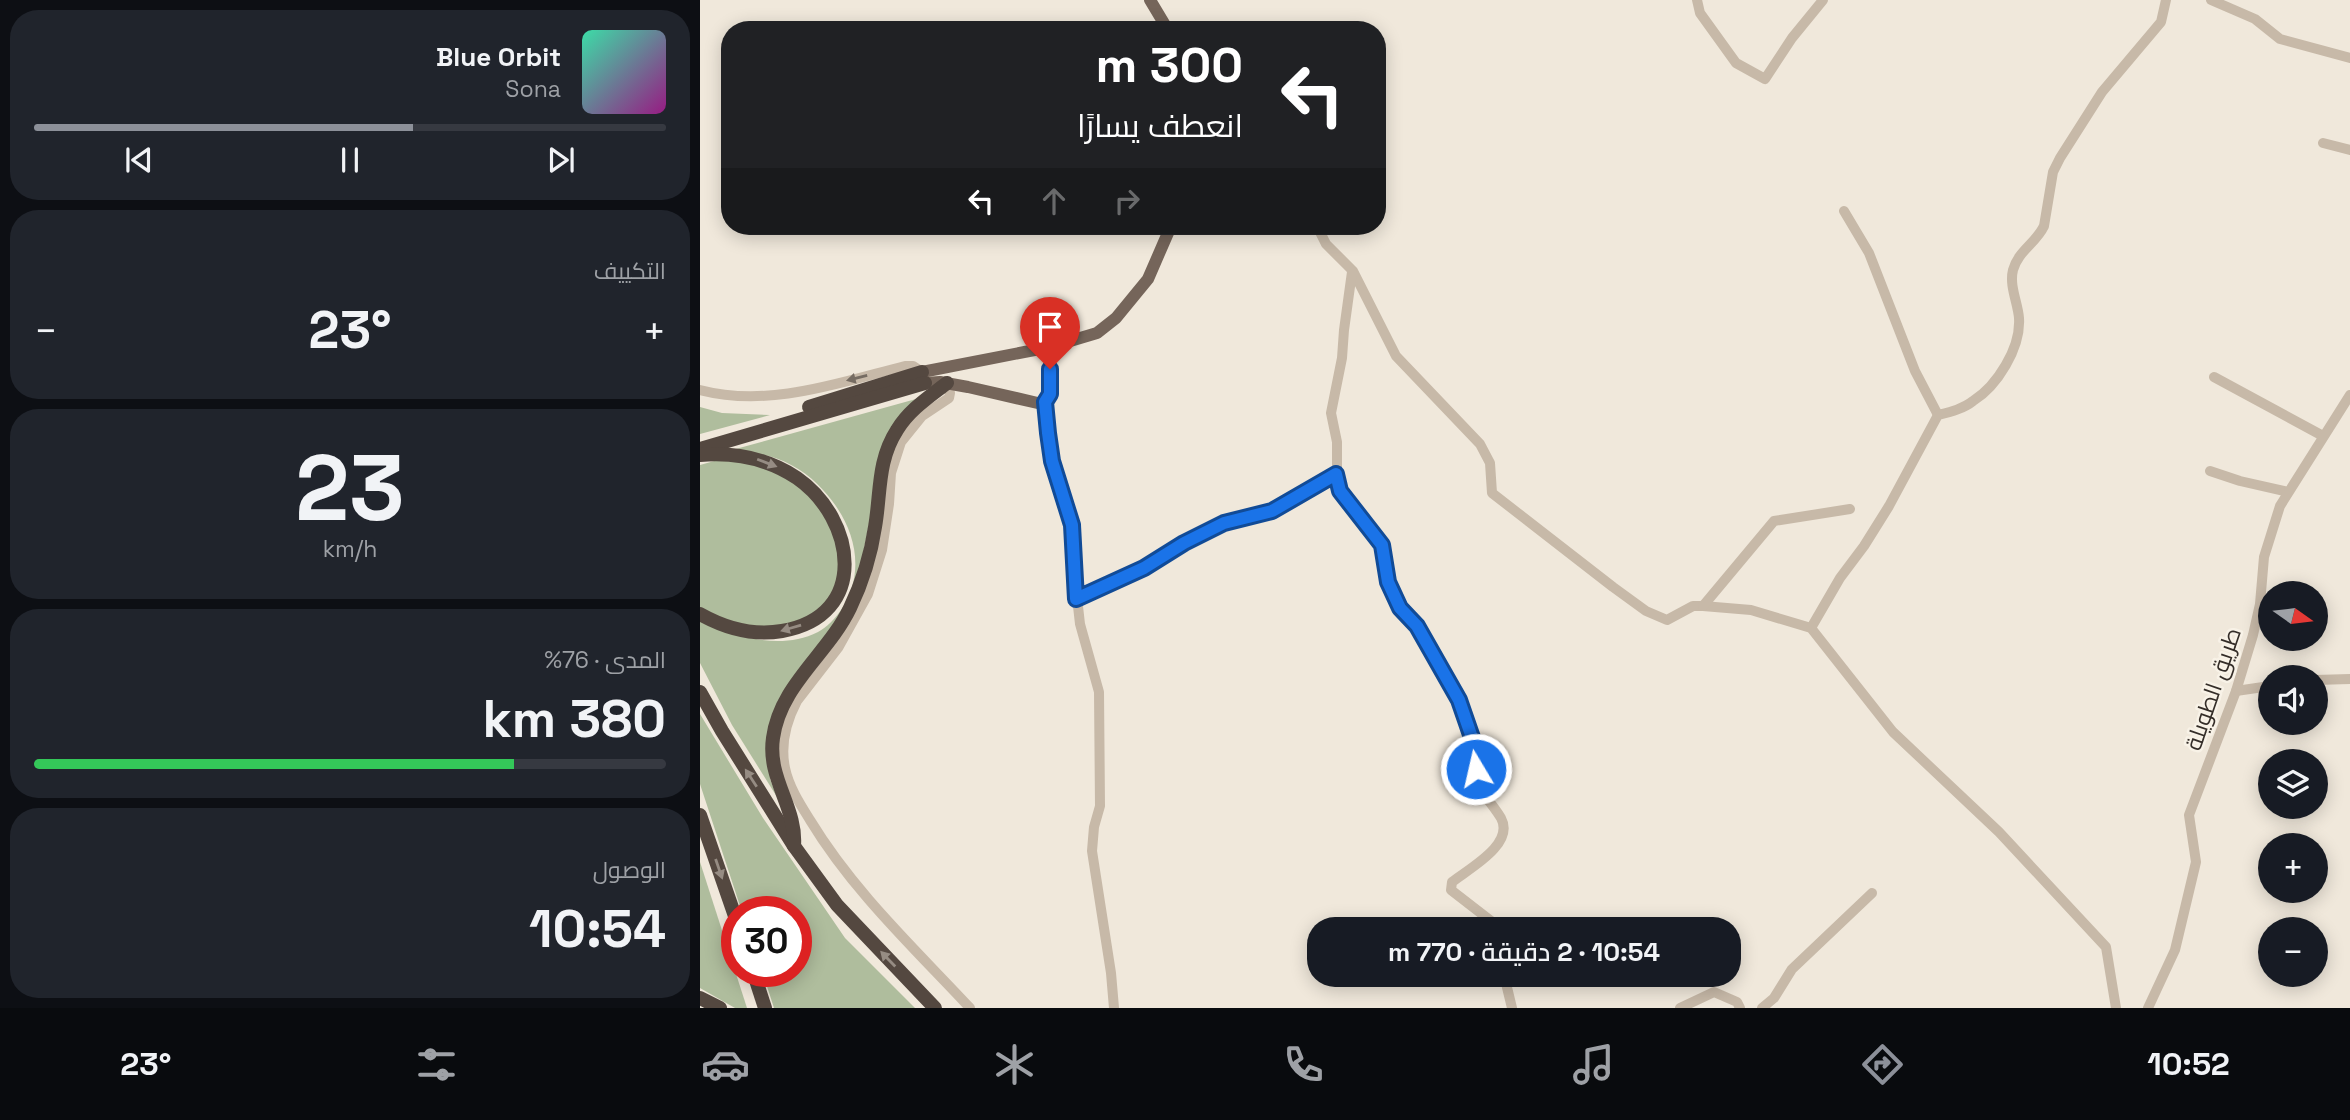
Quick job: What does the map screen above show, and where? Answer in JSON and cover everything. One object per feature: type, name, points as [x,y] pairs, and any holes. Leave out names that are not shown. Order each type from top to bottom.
[{"type":"highway","points":[[700,439],[923,378]]},
{"type":"highway","points":[[700,449],[923,378]]},
{"type":"highway","points":[[794,846],[793,823],[773,767],[773,738],[779,714],[789,691],[834,636],[857,593],[872,542],[880,470],[891,440],[912,411],[947,383]]},
{"type":"highway","points":[[700,455],[746,456],[797,478],[832,515],[846,556],[843,581],[832,603],[824,612],[800,626],[758,632],[732,628],[700,614]]},
{"type":"highway","points":[[700,692],[794,846],[837,905],[935,1008]]},
{"type":"highway","points":[[700,815],[728,896]]},
{"type":"highway","points":[[758,987],[765,1008]]},
{"type":"highway","points":[[700,998],[720,1008]]},
{"type":"main road","points":[[1150,0],[1163,21]]},
{"type":"main road","points":[[923,378],[959,365],[1050,347],[1097,333],[1116,318],[1148,279],[1167,235]]},
{"type":"main road","points":[[923,378],[1038,404],[1045,402],[1050,391],[1050,347]]},
{"type":"main road","points":[[959,365],[967,370],[970,377],[968,387]]},
{"type":"street","points":[[1698,0],[1700,13],[1736,62],[1765,79],[1792,38],[1824,0]]},
{"type":"street","points":[[1811,628],[1840,578],[1889,506],[1938,415],[1963,407],[1983,393],[1997,377],[2019,332],[2020,322],[2012,278],[2014,269],[2019,257],[2041,234],[2053,172],[2102,92],[2161,22],[2166,0]]},
{"type":"street","points":[[2211,0],[2255,19],[2280,39],[2350,58]]},
{"type":"street","points":[[2323,143],[2350,150]]},
{"type":"street","points":[[1844,211],[1869,253],[1915,371],[1938,415]]},
{"type":"street","points":[[1322,235],[1326,244],[1353,271],[1396,356],[1480,444],[1490,463],[1492,493],[1656,617],[1667,620],[1693,607],[1703,606],[1751,610],[1811,628],[1893,733],[1998,832],[2106,947],[2116,1008]]},
{"type":"street","points":[[1353,271],[1342,358],[1331,413],[1337,442],[1336,474],[1340,491],[1382,545],[1388,582],[1400,608],[1417,626],[1459,700],[1478,755],[1475,783],[1502,820],[1504,835],[1500,845],[1452,882],[1451,890],[1486,917]]},
{"type":"street","points":[[700,390],[731,396],[774,396],[905,366],[916,367],[923,378]]},
{"type":"street","points":[[2214,377],[2323,436]]},
{"type":"street","points":[[947,383],[950,393],[948,398],[914,424],[897,452],[891,473],[885,534],[873,580],[847,635],[802,693],[790,713],[783,739],[783,752],[784,766],[793,791],[830,852],[878,910],[970,1008]]},
{"type":"street","name":"طريق الطويلة","points":[[2148,1008],[2175,950],[2196,862],[2189,815],[2236,691],[2258,614],[2264,557],[2280,506],[2350,395]]},
{"type":"street","points":[[1045,402],[1052,461],[1072,525],[1080,624],[1099,692],[1100,806],[1094,827],[1092,851],[1114,1008]]},
{"type":"street","points":[[2210,471],[2288,492]]},
{"type":"street","points":[[1076,599],[1144,568],[1184,543],[1224,523],[1272,511],[1336,474]]},
{"type":"street","points":[[1703,606],[1774,522],[1850,509]]},
{"type":"street","points":[[2328,678],[2350,679]]},
{"type":"street","points":[[2236,691],[2258,688]]},
{"type":"street","points":[[1762,1008],[1774,998],[1793,969],[1872,893]]},
{"type":"street","points":[[1507,987],[1512,1008]]},
{"type":"street","points":[[1680,1008],[1714,992],[1737,1002],[1740,1008]]},
{"type":"green space","points":[[934,394],[877,484],[853,603],[789,691],[770,779],[777,797],[732,725],[700,663],[700,620],[728,632],[758,640],[788,641],[818,632],[836,617],[849,595],[854,579],[854,547],[843,517],[812,479],[792,465],[777,459],[732,450]]},
{"type":"green space","points":[[700,407],[722,413],[770,415],[700,434]]},
{"type":"green space","points":[[732,459],[783,473],[824,507],[845,563],[825,612],[773,630],[729,621],[700,608],[700,465]]},
{"type":"green space","points":[[700,714],[763,818],[845,938],[915,1008],[774,1008],[767,987],[812,987],[812,896],[737,896],[700,784]]},
{"type":"green space","points":[[700,862],[721,927],[721,987],[740,987],[747,1008],[735,1008],[700,988]]},
{"type":"route","points":[[1050,369],[1050,394],[1045,402],[1048,433],[1052,461],[1072,525],[1076,599],[1144,568],[1184,543],[1224,523],[1272,511],[1336,474],[1340,491],[1382,545],[1388,582],[1400,608],[1417,626],[1459,700],[1478,755],[1476,769]]}]
